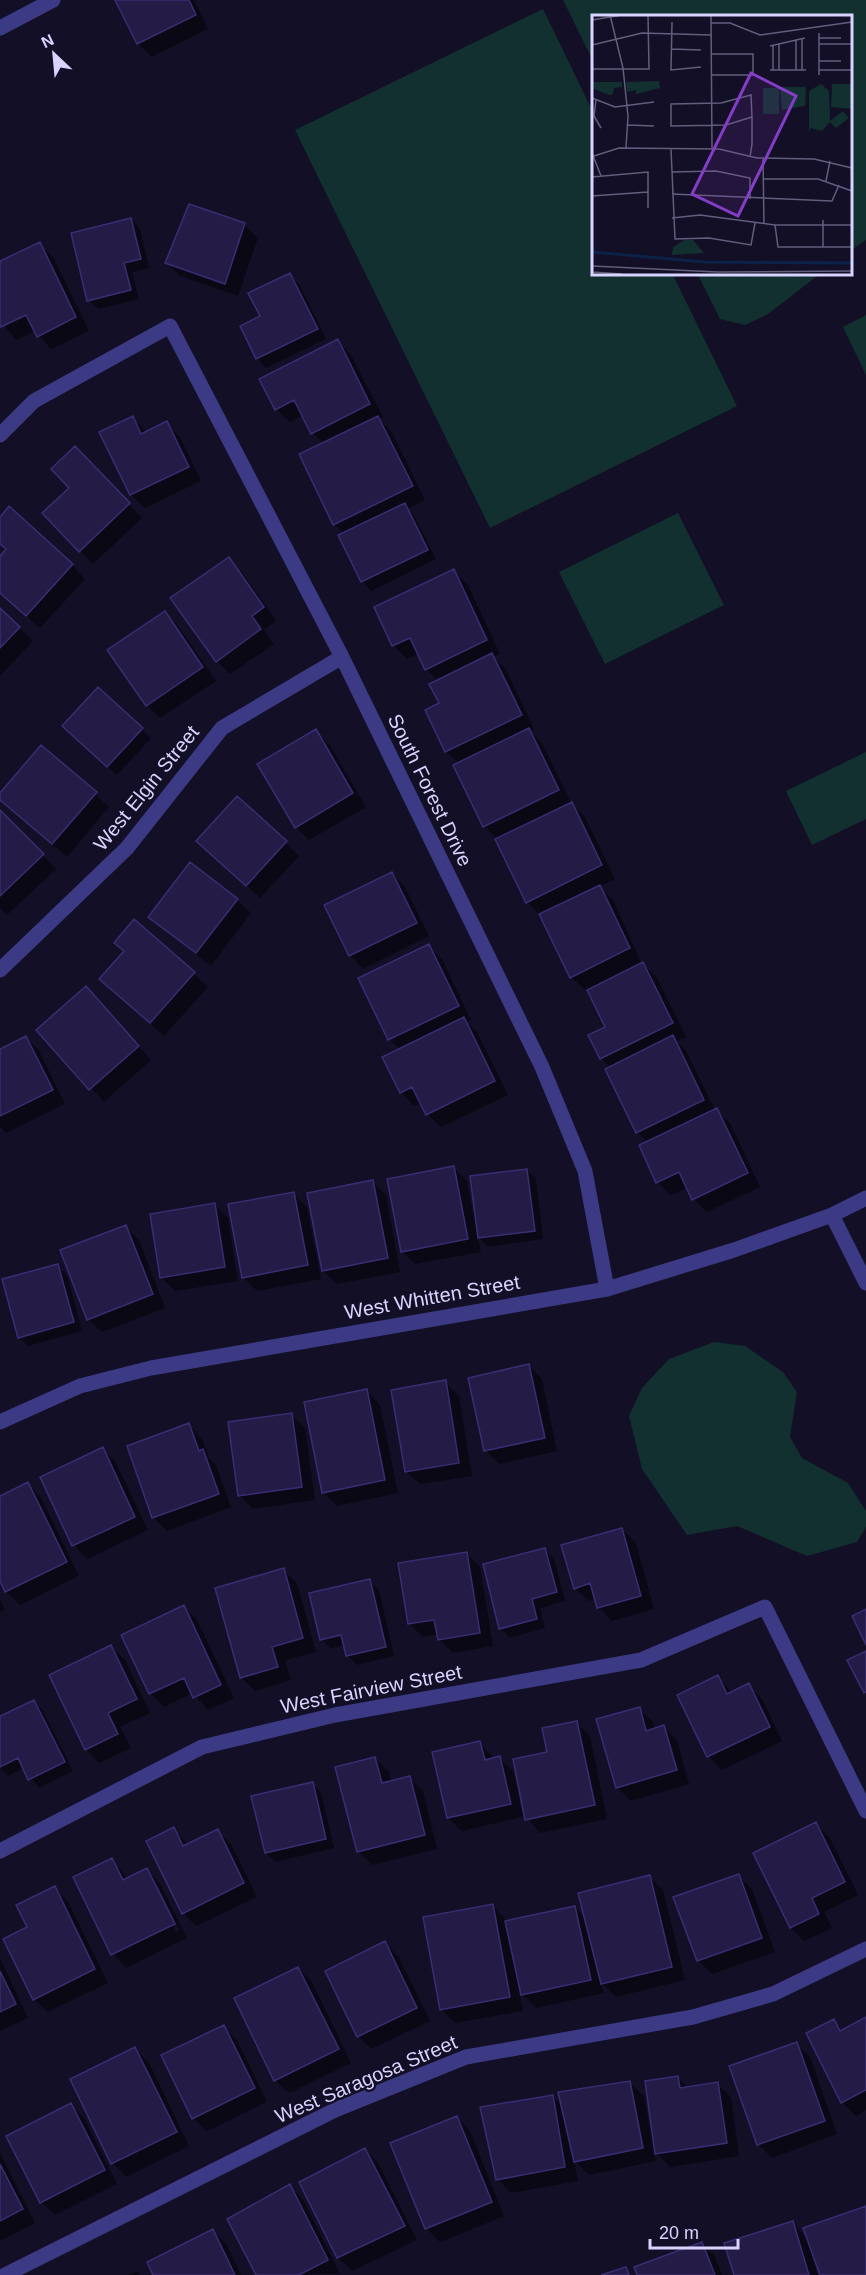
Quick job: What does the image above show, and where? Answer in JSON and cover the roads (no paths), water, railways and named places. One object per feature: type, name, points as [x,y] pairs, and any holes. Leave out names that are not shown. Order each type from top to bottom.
[{"type":"street","points":[[0,28],[53,1]]},
{"type":"street","name":"South Forest Drive","points":[[0,435],[34,401],[170,326],[342,657],[542,1067],[585,1171],[607,1289]]},
{"type":"street","name":"West Elgin Street","points":[[0,970],[127,848],[222,728],[342,657]]},
{"type":"street","name":"West Whitten Street","points":[[0,1422],[80,1386],[151,1368],[607,1289],[735,1250],[832,1215],[866,1198]]},
{"type":"street","points":[[832,1215],[866,1283]]},
{"type":"street","name":"West Fairview Street","points":[[0,1851],[202,1747],[335,1715],[641,1660],[765,1608],[866,1811]]},
{"type":"street","name":"West Saragosa Street","points":[[5,2275],[335,2110],[466,2058],[693,2017],[773,1994],[866,1949]]}]
